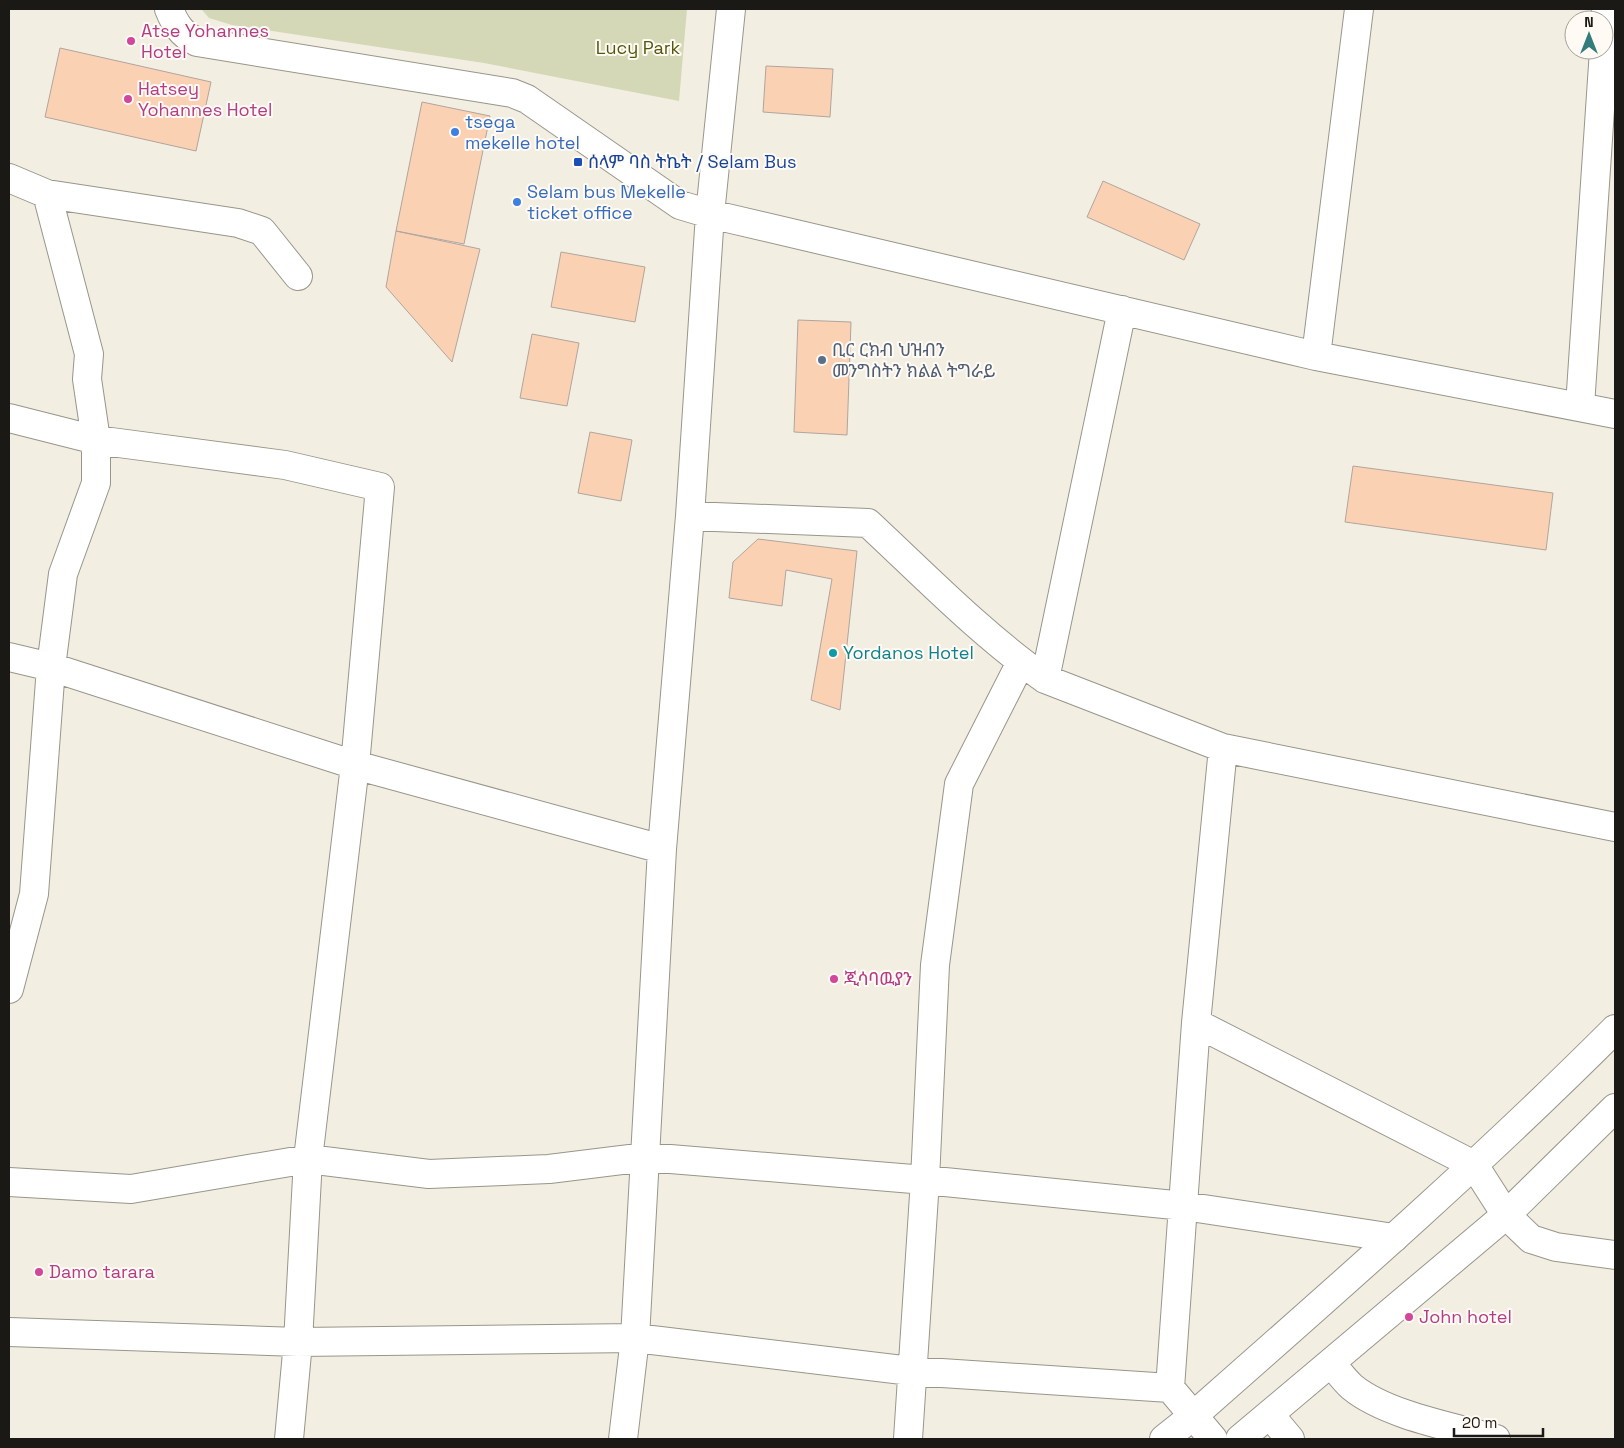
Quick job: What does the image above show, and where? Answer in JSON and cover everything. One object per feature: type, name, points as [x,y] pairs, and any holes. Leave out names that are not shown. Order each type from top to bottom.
[{"type":"street","points":[[168,9],[184,36],[196,42],[512,93],[527,99],[680,205],[710,214],[1316,356],[1615,414]]},
{"type":"street","points":[[623,1439],[634,1338],[646,1157],[662,849],[690,516],[710,214],[730,9]]},
{"type":"street","points":[[1316,356],[1359,9]]},
{"type":"street","points":[[1580,406],[1603,60]]},
{"type":"street","points":[[9,178],[47,194],[238,223],[262,231],[298,276]]},
{"type":"street","points":[[9,989],[34,894],[51,667],[63,574],[96,483],[96,440],[87,379],[89,354],[47,194]]},
{"type":"street","points":[[1045,679],[1122,310]]},
{"type":"street","points":[[9,418],[96,440],[285,465],[380,487],[355,765],[308,1159],[298,1342],[289,1439]]},
{"type":"street","points":[[690,516],[868,523],[970,618],[1021,662],[1045,679],[1223,748],[1615,827]]},
{"type":"street","points":[[9,657],[51,667],[355,765],[662,849]]},
{"type":"street","points":[[908,1439],[925,1180],[935,964],[958,784],[1021,662]]},
{"type":"street","points":[[1213,1439],[1170,1388],[1196,1024],[1223,748]]},
{"type":"street","points":[[1196,1024],[1474,1165],[1506,1215],[1531,1239],[1573,1250],[1615,1256]]},
{"type":"street","points":[[1164,1439],[1193,1416],[1394,1238],[1474,1165],[1615,1030]]},
{"type":"street","points":[[1240,1439],[1506,1215],[1615,1108]]},
{"type":"street","points":[[9,1182],[131,1188],[308,1159],[429,1174],[549,1169],[646,1157],[925,1180],[1184,1206],[1394,1238]]},
{"type":"street","points":[[9,1332],[298,1342],[634,1338],[911,1371],[1170,1388]]},
{"type":"street","points":[[1331,1364],[1351,1386],[1370,1399],[1394,1410],[1496,1439]]},
{"type":"street","points":[[1270,1415],[1290,1439]]},
{"type":"green space","name":"Lucy Park","points":[[687,9],[679,101],[484,63],[232,25],[209,18],[202,10]]},
{"type":"building","name":"Hatsey Yohannes Hotel","points":[[60,48],[211,82],[196,151],[45,117]]},
{"type":"building","points":[[766,66],[833,69],[830,117],[763,112]]},
{"type":"building","points":[[422,102],[490,116],[464,244],[396,231]]},
{"type":"building","points":[[1103,181],[1200,224],[1184,260],[1087,217]]},
{"type":"building","points":[[396,231],[480,249],[452,362],[386,287]]},
{"type":"building","points":[[561,252],[645,267],[635,322],[551,307]]},
{"type":"building","points":[[798,320],[851,322],[847,435],[794,432]]},
{"type":"building","points":[[532,334],[579,343],[567,406],[520,398]]},
{"type":"building","points":[[590,432],[632,440],[621,501],[578,493]]},
{"type":"building","points":[[1353,466],[1553,493],[1546,550],[1345,522]]},
{"type":"building","name":"Yordanos Hotel","points":[[758,539],[857,551],[840,710],[811,700],[832,579],[786,570],[782,606],[729,598],[733,562]]},
{"type":"place","name":"Atse Yohannes Hotel","points":[[131,41]]},
{"type":"place","name":"Hatsey Yohannes Hotel","points":[[128,99]]},
{"type":"place","name":"tsega mekelle hotel","points":[[455,132]]},
{"type":"place","name":"ሰላም ባስ ትኬት / Selam Bus","points":[[578,162]]},
{"type":"place","name":"Selam bus Mekelle ticket office","points":[[517,202]]},
{"type":"place","name":"ቢር ርክብ ህዝብን መንግስትን ክልል ትግራይ","points":[[822,360]]},
{"type":"place","name":"Yordanos Hotel","points":[[833,653]]},
{"type":"place","name":"ጂሳባዉያን","points":[[834,979]]},
{"type":"place","name":"Damo tarara","points":[[39,1272]]},
{"type":"place","name":"John hotel","points":[[1409,1317]]}]
